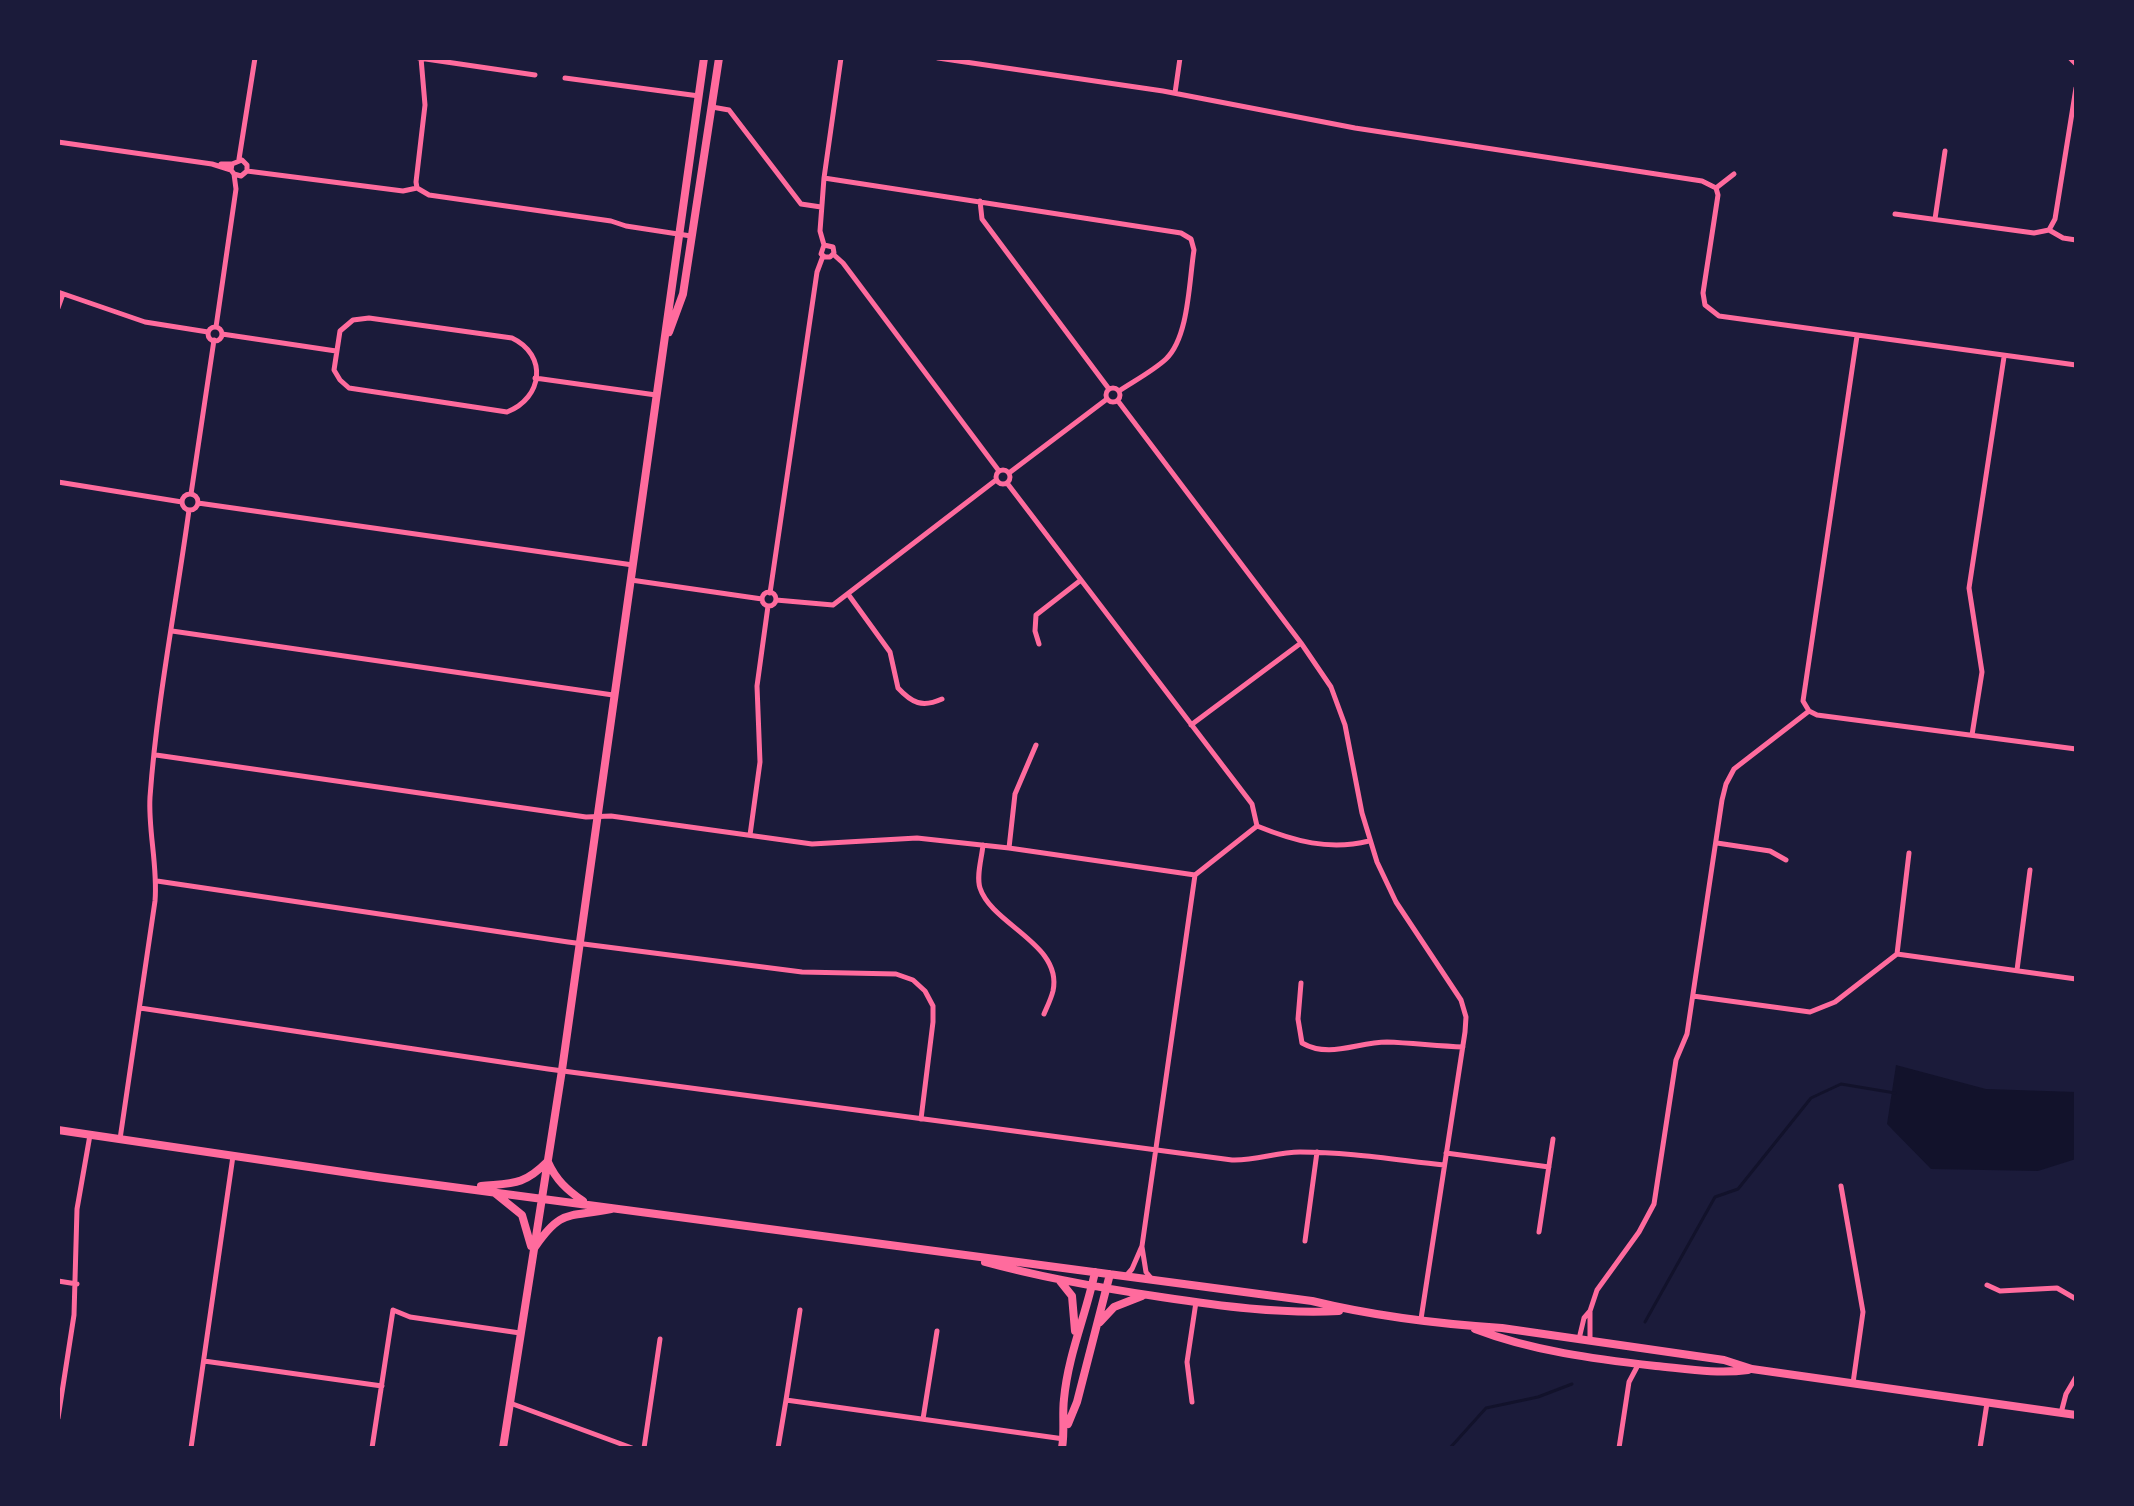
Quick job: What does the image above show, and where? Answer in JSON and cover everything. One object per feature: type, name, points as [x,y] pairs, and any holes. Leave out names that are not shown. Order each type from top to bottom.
[{"type":"main road","points":[[503,1448],[562,1070],[704,58]]},
{"type":"main road","points":[[664,347],[683,294],[719,58]]},
{"type":"main road","points":[[670,293],[683,294]]},
{"type":"main road","points":[[58,1130],[542,1199],[1312,1301],[1352,1311],[1579,1339],[1724,1360],[1752,1369],[2076,1415]]},
{"type":"main road","points":[[469,1188],[512,1186],[536,1173],[547,1161]]},
{"type":"main road","points":[[547,1161],[555,1177],[569,1192],[587,1204]]},
{"type":"main road","points":[[493,1192],[522,1215],[532,1251]]},
{"type":"main road","points":[[532,1251],[555,1221],[567,1216],[619,1208]]},
{"type":"main road","points":[[961,1256],[1092,1288],[1305,1313],[1352,1311]]},
{"type":"main road","points":[[1066,1429],[1064,1400],[1076,1340],[1095,1272]]},
{"type":"main road","points":[[1063,1443],[1077,1402],[1110,1274]]},
{"type":"main road","points":[[1059,1280],[1072,1296],[1076,1340]]},
{"type":"main road","points":[[1196,1302],[1198,1286]]},
{"type":"main road","points":[[1096,1329],[1114,1307],[1134,1297],[1149,1295]]},
{"type":"main road","points":[[1467,1326],[1503,1340],[1584,1356],[1728,1373],[1752,1369]]},
{"type":"main road","points":[[1579,1339],[1584,1356]]},
{"type":"main road","points":[[1584,1356],[1590,1341]]},
{"type":"street","points":[[58,308],[60,293],[145,322],[208,332],[216,327],[255,58]]},
{"type":"street","points":[[416,185],[425,105],[420,58],[535,75]]},
{"type":"street","points":[[833,254],[829,258],[820,251],[824,245],[820,231],[824,178],[841,58]]},
{"type":"street","points":[[938,58],[1175,93],[1355,128],[1702,181],[1716,188],[1718,195],[1703,293],[1705,305],[1719,316],[2076,365]]},
{"type":"street","points":[[1175,93],[1180,58]]},
{"type":"street","points":[[2070,58],[2076,64]]},
{"type":"street","points":[[565,78],[699,96]]},
{"type":"street","points":[[2049,230],[2055,219],[2076,88]]},
{"type":"street","points":[[711,106],[729,110],[801,204],[821,207]]},
{"type":"street","points":[[58,142],[403,191],[416,185]]},
{"type":"street","points":[[1935,219],[1945,151]]},
{"type":"street","points":[[1716,188],[1734,174]]},
{"type":"street","points":[[824,178],[1181,233],[1191,239],[1194,250],[1182,333],[1176,347],[1166,359],[1119,391]]},
{"type":"street","points":[[416,185],[429,195],[611,221],[691,236]]},
{"type":"street","points":[[980,201],[982,219],[1109,389]]},
{"type":"street","points":[[1895,214],[2034,233],[2049,230],[2063,238],[2076,240]]},
{"type":"street","points":[[824,245],[832,246],[833,254],[843,263],[999,471]]},
{"type":"street","points":[[762,599],[770,593],[815,287],[823,256]]},
{"type":"street","points":[[369,318],[512,338],[532,351],[536,361],[535,378],[533,392],[523,406],[507,412],[349,388],[334,370],[340,331],[353,320],[369,318]]},
{"type":"street","points":[[216,327],[221,329],[222,334]]},
{"type":"street","points":[[208,332],[209,338],[214,340],[222,334]]},
{"type":"street","points":[[222,334],[336,351]]},
{"type":"street","points":[[1857,336],[1803,701],[1809,711],[1817,715],[2076,749]]},
{"type":"street","points":[[191,494],[214,340]]},
{"type":"street","points":[[1972,735],[1982,672],[1969,588],[2004,357]]},
{"type":"street","points":[[535,378],[656,395]]},
{"type":"street","points":[[1109,389],[1119,391]]},
{"type":"street","points":[[1107,399],[1109,389]]},
{"type":"street","points":[[1119,391],[1118,401],[1301,643],[1337,700],[1369,841],[1396,902],[1461,1000],[1466,1017],[1463,1047],[1421,1319]]},
{"type":"street","points":[[1107,399],[1113,403],[1118,401]]},
{"type":"street","points":[[1009,473],[1107,399]]},
{"type":"street","points":[[999,471],[1009,473]]},
{"type":"street","points":[[770,593],[776,600],[833,605],[996,480],[999,471]]},
{"type":"street","points":[[1007,483],[1009,473]]},
{"type":"street","points":[[996,480],[1007,483]]},
{"type":"street","points":[[58,482],[182,502],[189,510],[150,801],[157,881],[120,1140]]},
{"type":"street","points":[[1007,483],[1252,804],[1257,826]]},
{"type":"street","points":[[182,502],[185,496],[196,496],[198,503],[189,510]]},
{"type":"street","points":[[198,503],[633,565]]},
{"type":"street","points":[[630,580],[762,599],[768,606],[757,686],[760,762],[750,835]]},
{"type":"street","points":[[1039,644],[1035,631],[1036,615],[1081,580]]},
{"type":"street","points":[[848,594],[890,652],[898,688],[920,705],[942,699]]},
{"type":"street","points":[[768,606],[776,600]]},
{"type":"street","points":[[172,631],[613,695]]},
{"type":"street","points":[[1191,725],[1301,643]]},
{"type":"street","points":[[1590,1341],[1590,1311],[1597,1290],[1639,1232],[1654,1204],[1676,1060],[1687,1034],[1726,784],[1734,769],[1809,711]]},
{"type":"street","points":[[1009,848],[1015,794],[1036,745]]},
{"type":"street","points":[[156,755],[598,818],[611,816],[812,844],[917,838],[1195,875]]},
{"type":"street","points":[[1257,826],[1309,844],[1354,845],[1369,841]]},
{"type":"street","points":[[1126,1276],[1142,1246],[1195,875],[1257,826]]},
{"type":"street","points":[[1717,843],[1770,851],[1786,860]]},
{"type":"street","points":[[983,845],[979,885],[986,900],[1031,940],[1048,964],[1054,989],[1044,1014]]},
{"type":"street","points":[[1897,954],[1909,853]]},
{"type":"street","points":[[2017,970],[2030,870]]},
{"type":"street","points":[[157,881],[578,943],[802,972],[896,974],[913,980],[925,991],[933,1006],[921,1119]]},
{"type":"street","points":[[1693,996],[1810,1012],[1835,1002],[1897,954],[2076,979]]},
{"type":"street","points":[[1301,983],[1298,1032],[1302,1043],[1315,1051],[1384,1042],[1463,1047]]},
{"type":"street","points":[[140,1008],[562,1070],[1247,1161],[1278,1152],[1317,1152],[1444,1165]]},
{"type":"street","points":[[58,1418],[77,1284],[77,1209],[90,1135]]},
{"type":"street","points":[[1539,1232],[1553,1139]]},
{"type":"street","points":[[1305,1241],[1317,1152]]},
{"type":"street","points":[[1446,1153],[1549,1167]]},
{"type":"street","points":[[191,1448],[233,1156]]},
{"type":"street","points":[[1841,1186],[1863,1312],[1853,1384]]},
{"type":"street","points":[[1142,1246],[1146,1272],[1152,1280]]},
{"type":"street","points":[[58,1281],[77,1284]]},
{"type":"street","points":[[1987,1285],[2000,1291],[2057,1288],[2076,1299]]},
{"type":"street","points":[[1192,1402],[1187,1362],[1196,1302]]},
{"type":"street","points":[[372,1448],[393,1310],[410,1317],[521,1333]]},
{"type":"street","points":[[778,1448],[800,1310]]},
{"type":"street","points":[[1579,1339],[1584,1318],[1590,1311]]},
{"type":"street","points":[[923,1419],[937,1331]]},
{"type":"street","points":[[644,1448],[660,1339]]},
{"type":"street","points":[[204,1361],[382,1386]]},
{"type":"street","points":[[1624,1362],[1629,1382]]},
{"type":"street","points":[[1619,1448],[1629,1382],[1638,1364]]},
{"type":"street","points":[[2061,1413],[2066,1394],[2076,1377]]},
{"type":"street","points":[[786,1400],[1063,1443]]},
{"type":"street","points":[[510,1403],[632,1448]]},
{"type":"street","points":[[1980,1448],[1987,1403]]},
{"type":"shaded area","points":[[1896,1065],[1986,1089],[2076,1092],[2076,1159],[2038,1171],[1931,1169],[1887,1124]]},
{"type":"waterway","points":[[1645,1322],[1715,1197],[1738,1189],[1811,1098],[1841,1084],[1895,1093]]},
{"type":"waterway","points":[[1450,1448],[1486,1408],[1538,1397],[1572,1384]]}]
